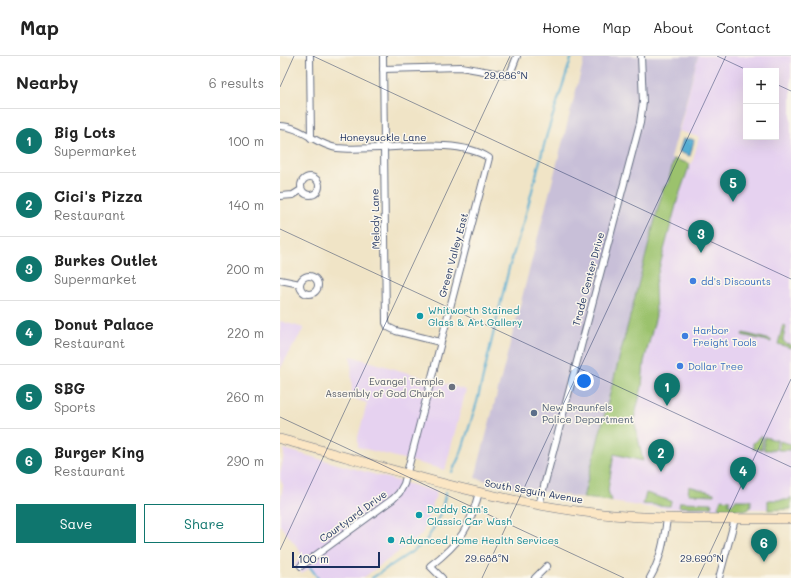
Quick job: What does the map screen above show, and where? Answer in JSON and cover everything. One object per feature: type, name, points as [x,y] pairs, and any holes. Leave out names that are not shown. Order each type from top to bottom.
[{"type":"main road","name":"South Seguin Avenue","points":[[280,439],[407,474],[539,505],[602,514],[667,518],[791,519]]},
{"type":"street","points":[[310,56],[311,138]]},
{"type":"street","name":"Melody Lane","points":[[383,56],[386,323],[388,327],[396,331],[440,342]]},
{"type":"street","points":[[383,69],[461,67],[473,68],[502,75],[510,74],[517,56]]},
{"type":"street","name":"Trade Center Drive","points":[[539,505],[640,123],[643,102],[641,56]]},
{"type":"street","name":"Honeysuckle Lane","points":[[280,126],[296,130],[326,145],[337,148],[459,147],[488,157]]},
{"type":"street","name":"Green Valley East","points":[[407,474],[440,342],[488,163],[488,157]]},
{"type":"street","points":[[280,196],[293,195],[301,190]]},
{"type":"street","points":[[280,280],[300,284]]},
{"type":"street","name":"Courtyard Drive","points":[[301,566],[393,499],[402,489],[407,474]]},
{"type":"street","points":[[442,578],[430,566],[452,548],[463,534],[472,517],[479,492]]},
{"type":"street","points":[[650,578],[662,553],[667,518]]},
{"type":"street","points":[[720,578],[735,519]]},
{"type":"street","points":[[534,578],[547,566]]},
{"type":"shaded area","points":[[585,56],[698,56],[671,158],[674,159],[668,183],[663,189],[583,498],[513,487],[475,478]]},
{"type":"shaded area","points":[[698,56],[791,56],[791,509],[681,509],[647,507],[583,498],[674,159],[692,164],[699,137],[679,131]]},
{"type":"shaded area","points":[[280,321],[304,328],[280,369]]},
{"type":"shaded area","points":[[351,356],[466,390],[445,470],[358,447],[358,437],[367,403],[352,398]]},
{"type":"shaded area","points":[[284,449],[437,492],[423,532],[419,537],[363,578],[317,578],[310,569],[302,574],[294,564],[303,557],[280,525],[280,503],[283,485],[280,479],[280,473]]},
{"type":"green space","points":[[674,159],[690,164],[678,198],[655,284],[656,316],[644,362],[642,387],[634,419],[643,461],[614,454],[608,490],[611,501],[583,498],[663,189],[668,183]]},
{"type":"green space","points":[[783,325],[786,326],[783,340],[786,344],[791,345],[791,348],[778,344]]},
{"type":"green space","points":[[743,333],[771,340],[771,342],[742,335]]},
{"type":"green space","points":[[761,436],[762,449],[753,449],[753,443]]},
{"type":"green space","points":[[764,437],[777,440],[776,450],[764,450]]},
{"type":"green space","points":[[779,441],[791,444],[791,450],[778,450]]},
{"type":"green space","points":[[689,486],[714,493],[714,495],[688,494]]},
{"type":"green space","points":[[646,493],[671,501],[670,506],[643,504]]},
{"type":"green space","points":[[791,497],[791,509],[768,510],[768,500],[788,500]]},
{"type":"green space","points":[[721,499],[730,500],[728,504],[732,504],[735,500],[751,500],[751,506],[748,510],[722,509],[718,507]]},
{"type":"green space","points":[[680,502],[712,503],[711,507],[679,507]]},
{"type":"water","points":[[683,139],[694,140],[690,156],[679,152]]},
{"type":"waterway","points":[[452,472],[461,453],[477,402],[509,268],[525,217],[547,134],[572,56]]},
{"type":"waterway","points":[[372,578],[425,542],[441,512],[446,492]]},
{"type":"waterway","points":[[310,567],[318,578]]},
{"type":"place","name":"SBG","points":[[733,202]]},
{"type":"place","name":"Burkes Outlet","points":[[701,253]]},
{"type":"place","name":"dd's Discounts","points":[[693,281]]},
{"type":"place","name":"Whitworth Stained Glass & Art Gallery","points":[[420,316]]},
{"type":"place","name":"Harbor Freight Tools","points":[[685,336]]},
{"type":"place","name":"Dollar Tree","points":[[680,366]]},
{"type":"place","name":"Evangel Temple Assembly of God Church","points":[[452,387]]},
{"type":"place","name":"Big Lots","points":[[667,406]]},
{"type":"place","name":"New Braunfels Police Department","points":[[534,413]]},
{"type":"place","name":"Cici's Pizza","points":[[661,472]]},
{"type":"place","name":"Donut Palace","points":[[743,490]]},
{"type":"place","name":"Daddy Sam's Classic Car Wash","points":[[419,515]]},
{"type":"place","name":"Advanced Home Health Services","points":[[391,540]]},
{"type":"place","name":"Burger King","points":[[764,562]]}]
